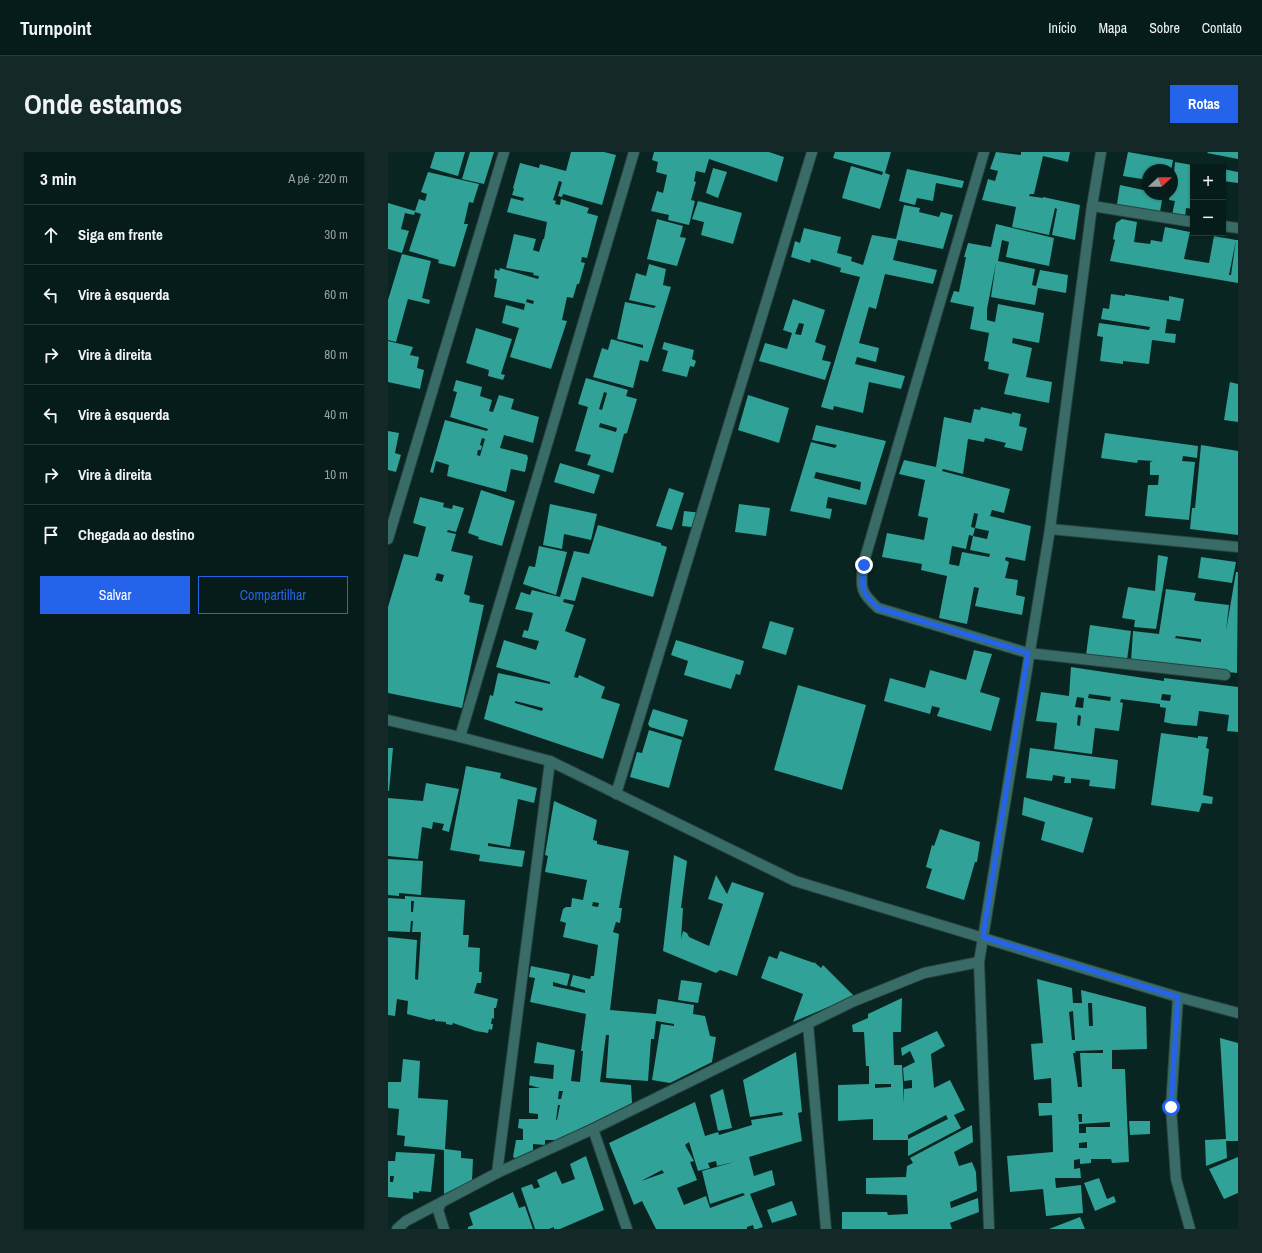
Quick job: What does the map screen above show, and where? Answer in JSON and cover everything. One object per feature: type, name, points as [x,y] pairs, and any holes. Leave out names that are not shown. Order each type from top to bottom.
[{"type":"street","points":[[388,539],[504,152]]},
{"type":"street","points":[[460,737],[634,152]]},
{"type":"street","points":[[616,794],[812,152]]},
{"type":"street","points":[[984,152],[864,565],[861,583],[866,597],[878,608],[1028,653],[1224,675]]},
{"type":"street","points":[[989,1229],[979,962],[1028,653],[1050,529],[1092,206],[1101,152]]},
{"type":"street","points":[[1092,206],[1190,222]]},
{"type":"street","points":[[1226,226],[1238,228]]},
{"type":"street","points":[[1050,529],[1238,547]]},
{"type":"street","points":[[388,720],[550,761],[795,881],[1178,997],[1238,1013]]},
{"type":"street","points":[[497,1173],[550,761]]},
{"type":"street","points":[[397,1229],[406,1221],[440,1205],[448,1198],[497,1173],[593,1129],[852,1002],[924,973],[979,962]]},
{"type":"street","points":[[1178,997],[1171,1107],[1176,1179],[1190,1229]]},
{"type":"street","points":[[808,1024],[826,1229]]},
{"type":"street","points":[[593,1129],[627,1229]]},
{"type":"street","points":[[440,1205],[438,1210],[444,1229]]},
{"type":"building","points":[[435,152],[465,152],[458,176],[430,168]]},
{"type":"building","points":[[470,152],[494,152],[484,184],[462,179]]},
{"type":"building","points":[[571,152],[604,152],[616,155],[602,205],[563,194],[562,197],[558,196],[562,182],[559,181],[553,200],[556,201],[555,204],[560,205],[561,199],[589,208],[587,213],[598,216],[587,258],[582,257],[581,262],[585,263],[579,284],[577,284],[573,298],[567,297],[562,320],[567,321],[551,369],[510,357],[519,328],[502,323],[506,305],[524,310],[525,304],[494,297],[497,279],[494,278],[495,269],[499,271],[500,268],[538,279],[539,276],[533,275],[534,273],[506,268],[514,234],[536,239],[533,250],[539,252],[544,239],[547,222],[507,212],[511,198],[523,201],[524,198],[512,195],[520,163],[539,168],[540,164],[566,171]],"holes":[[[527,299],[534,301],[533,304],[526,302]]]},
{"type":"building","points":[[654,152],[769,152],[784,157],[777,182],[709,159],[705,173],[696,171],[694,181],[696,182],[691,200],[695,201],[689,225],[668,220],[669,215],[651,211],[657,191],[663,193],[667,175],[656,172],[658,162],[652,160]]},
{"type":"building","points":[[835,152],[891,152],[885,173],[890,175],[880,209],[842,198],[851,166],[882,175],[883,172],[833,158]]},
{"type":"building","points":[[996,152],[1021,155],[1021,152],[1070,152],[1068,162],[1043,156],[1034,194],[1030,194],[1029,196],[1043,197],[1080,205],[1075,240],[1052,235],[1057,209],[1055,208],[1049,235],[1012,227],[1016,207],[982,200],[988,179],[995,181],[998,171],[990,169]]},
{"type":"building","points":[[1128,152],[1173,160],[1172,164],[1142,164],[1142,179],[1123,176]]},
{"type":"building","points":[[1238,152],[1238,159],[1207,153]]},
{"type":"building","points":[[1175,162],[1190,165],[1190,209],[1186,208],[1185,217],[1172,215],[1175,201],[1169,200],[1178,200],[1178,164],[1175,164]]},
{"type":"building","points":[[713,168],[727,172],[718,198],[706,193]]},
{"type":"building","points":[[907,169],[964,181],[962,188],[936,183],[933,201],[917,198],[915,205],[899,201]]},
{"type":"building","points":[[1226,170],[1238,172],[1238,183],[1226,181]]},
{"type":"building","points":[[428,172],[479,184],[473,203],[469,202],[464,224],[468,224],[455,267],[438,263],[439,260],[409,251],[421,214],[415,212],[414,215],[405,213],[401,229],[409,231],[402,253],[388,249],[388,203],[415,211],[419,199],[425,201],[427,194],[421,192]]},
{"type":"building","points":[[1120,185],[1142,190],[1142,200],[1162,200],[1160,212],[1117,204]]},
{"type":"building","points":[[698,201],[742,213],[733,244],[701,235],[704,222],[692,219]]},
{"type":"building","points":[[904,205],[920,208],[919,212],[939,217],[941,212],[953,215],[943,249],[898,240],[893,260],[937,270],[933,284],[885,274],[876,309],[869,307],[859,343],[879,348],[876,362],[857,357],[855,364],[905,376],[901,389],[869,382],[863,413],[834,406],[833,410],[821,407],[860,277],[840,272],[841,268],[811,259],[810,263],[791,257],[795,241],[800,243],[804,228],[841,237],[837,253],[852,257],[851,261],[863,265],[872,235],[896,239]]},
{"type":"building","points":[[657,219],[683,226],[680,237],[686,238],[677,266],[647,259]]},
{"type":"building","points":[[1122,219],[1137,222],[1134,242],[1150,244],[1151,240],[1162,242],[1165,227],[1190,232],[1184,259],[1209,263],[1214,236],[1238,240],[1238,283],[1110,261],[1115,240],[1113,239],[1116,223]],"holes":[[[1236,240],[1231,275],[1229,275]]]},
{"type":"building","points":[[996,224],[1054,238],[1049,266],[1006,257],[1009,242],[1002,240],[998,261],[1035,269],[1032,285],[1036,286],[1040,270],[1068,275],[1066,293],[1038,288],[1035,305],[991,297],[996,263],[987,309],[987,320],[995,322],[998,304],[1044,313],[1039,343],[1013,338],[1012,343],[1032,348],[1026,377],[1052,382],[1049,403],[1004,394],[1009,374],[988,369],[989,362],[984,361],[989,333],[970,329],[974,307],[950,302],[954,291],[959,292],[966,257],[964,257],[968,243],[991,247]]},
{"type":"building","points":[[402,254],[431,261],[422,298],[430,300],[429,304],[408,299],[396,342],[388,340],[388,300]]},
{"type":"building","points":[[649,264],[666,269],[663,285],[671,287],[648,362],[640,360],[633,388],[593,377],[602,348],[608,350],[611,339],[643,348],[643,345],[617,339],[625,302],[654,308],[656,306],[629,300],[636,273],[646,276]]},
{"type":"building","points":[[1111,294],[1125,296],[1125,294],[1169,301],[1169,296],[1184,299],[1180,321],[1167,319],[1165,333],[1176,334],[1175,343],[1152,340],[1149,364],[1123,361],[1123,364],[1100,361],[1103,337],[1097,336],[1099,323],[1149,330],[1150,327],[1101,319],[1103,308],[1109,309]]},
{"type":"building","points":[[793,299],[825,310],[815,342],[826,346],[822,360],[831,362],[825,380],[759,361],[765,343],[787,349],[792,333],[783,330]],"holes":[[[799,323],[804,324],[801,335],[795,334]]]},
{"type":"building","points":[[476,328],[512,339],[501,374],[505,375],[503,380],[488,376],[489,370],[466,363]]},
{"type":"building","points":[[388,341],[413,347],[410,355],[419,357],[417,368],[424,370],[420,389],[388,382]]},
{"type":"building","points":[[664,342],[694,350],[692,359],[696,361],[694,367],[690,366],[687,377],[662,371],[668,351],[662,349]]},
{"type":"building","points":[[586,378],[628,390],[626,396],[637,399],[627,433],[624,434],[613,473],[587,465],[591,455],[575,451],[588,407],[578,404]],"holes":[[[604,392],[607,393],[602,410],[599,409]],[[600,423],[617,428],[616,432],[599,427]]]},
{"type":"building","points":[[456,380],[482,387],[480,396],[492,400],[489,411],[493,412],[499,395],[514,399],[511,409],[539,417],[533,443],[504,435],[500,448],[527,455],[528,458],[525,472],[511,469],[506,492],[447,476],[449,465],[436,461],[433,473],[430,472],[445,420],[487,431],[488,429],[450,417],[457,392],[453,391]],"holes":[[[482,438],[485,439],[480,456],[477,455],[478,450],[481,450],[482,446],[480,445]]]},
{"type":"building","points":[[1230,382],[1238,384],[1238,422],[1224,420]]},
{"type":"building","points":[[748,395],[789,408],[779,443],[738,430]]},
{"type":"building","points":[[981,407],[1012,414],[1012,412],[1021,414],[1019,426],[1027,428],[1022,451],[1004,447],[1006,443],[985,438],[984,442],[968,439],[963,474],[943,469],[942,471],[1010,489],[1004,513],[992,510],[990,516],[1031,526],[1025,561],[1006,557],[1005,560],[1009,562],[1005,578],[1018,580],[1016,595],[1025,597],[1022,615],[975,606],[979,588],[974,587],[967,624],[939,618],[947,576],[921,570],[922,564],[882,557],[887,533],[924,540],[928,518],[918,516],[925,480],[899,474],[904,460],[936,467],[944,417],[971,423],[974,409],[980,410]],"holes":[[[974,513],[978,514],[975,528],[971,527]],[[975,528],[989,531],[987,539],[973,536]],[[969,535],[973,536],[970,550],[990,554],[989,557],[962,552],[959,566],[949,564],[952,546],[966,549]]]},
{"type":"building","points":[[816,425],[886,441],[866,505],[828,497],[826,508],[832,509],[830,519],[790,511],[811,442],[835,448],[837,445],[812,440]],"holes":[[[816,472],[861,482],[860,490],[814,478]]]},
{"type":"building","points":[[388,431],[399,433],[395,453],[401,455],[396,472],[388,470]]},
{"type":"building","points":[[1105,433],[1198,446],[1197,458],[1183,456],[1182,461],[1195,462],[1189,520],[1145,516],[1148,485],[1158,485],[1159,475],[1150,475],[1150,462],[1153,461],[1138,460],[1137,463],[1101,458]]},
{"type":"building","points":[[1201,445],[1238,451],[1238,535],[1190,529],[1192,508],[1195,508]]},
{"type":"building","points":[[560,463],[600,475],[594,494],[554,482]]},
{"type":"building","points":[[669,488],[684,493],[672,530],[656,526]]},
{"type":"building","points":[[481,490],[515,501],[502,546],[478,539],[479,537],[468,533]]},
{"type":"building","points":[[420,497],[444,503],[443,507],[452,509],[453,505],[464,508],[456,532],[448,530],[447,532],[456,534],[451,551],[473,556],[464,594],[470,596],[469,602],[484,605],[462,708],[388,693],[388,607],[404,554],[418,557],[426,527],[413,523]],"holes":[[[437,573],[444,575],[442,582],[435,580]]]},
{"type":"building","points":[[550,504],[597,514],[591,540],[564,534],[562,549],[543,545]]},
{"type":"building","points":[[739,504],[770,508],[766,536],[735,532]]},
{"type":"building","points":[[684,511],[702,513],[700,528],[682,526]]},
{"type":"building","points":[[598,525],[661,543],[661,545],[667,547],[653,597],[582,577],[575,601],[564,599],[563,602],[574,605],[565,631],[586,639],[574,677],[578,678],[579,675],[605,687],[601,698],[620,704],[603,759],[484,719],[490,695],[493,696],[498,673],[550,684],[550,682],[496,667],[504,640],[536,650],[539,641],[522,637],[524,630],[528,631],[533,613],[515,609],[521,592],[530,595],[532,590],[560,597],[574,551],[589,554]],"holes":[[[515,701],[543,708],[542,711],[515,703]]]},
{"type":"building","points":[[539,546],[567,552],[556,595],[523,584],[529,566],[535,567]]},
{"type":"building","points":[[1158,555],[1168,557],[1156,629],[1134,627],[1135,620],[1122,618],[1128,587],[1155,591]]},
{"type":"building","points":[[1201,557],[1236,562],[1232,583],[1198,578]]},
{"type":"building","points":[[1236,572],[1238,572],[1237,673],[1131,661],[1133,631],[1159,634],[1166,589],[1196,593],[1194,600],[1196,601],[1229,605],[1226,631]],"holes":[[[1176,636],[1201,639],[1201,642],[1175,638]]]},
{"type":"building","points":[[770,621],[794,628],[786,655],[762,648]]},
{"type":"building","points":[[1090,625],[1131,631],[1127,660],[1086,655]]},
{"type":"building","points":[[676,640],[744,661],[740,675],[736,674],[731,689],[684,675],[688,661],[671,655]]},
{"type":"building","points":[[974,650],[992,654],[980,692],[1000,698],[991,731],[937,716],[940,708],[932,706],[930,714],[884,701],[890,678],[925,688],[930,670],[966,680]]},
{"type":"building","points":[[1071,667],[1164,681],[1164,678],[1238,687],[1238,732],[1227,731],[1229,715],[1199,711],[1197,726],[1173,724],[1164,722],[1166,708],[1160,707],[1160,704],[1121,699],[1120,702],[1123,703],[1119,731],[1095,728],[1092,754],[1054,749],[1057,723],[1036,721],[1041,692],[1069,696]],"holes":[[[1089,694],[1111,697],[1110,701],[1088,698]],[[1162,694],[1171,695],[1170,701],[1161,700]],[[1077,697],[1084,698],[1083,708],[1075,707]],[[1078,715],[1081,716],[1080,726],[1077,725]]]},
{"type":"building","points":[[798,685],[866,705],[842,790],[774,770]]},
{"type":"building","points":[[653,709],[688,720],[683,737],[650,727],[648,724]]},
{"type":"building","points":[[649,730],[682,740],[669,788],[630,777],[637,752],[642,753]]},
{"type":"building","points":[[1161,733],[1198,738],[1198,736],[1208,737],[1206,748],[1209,749],[1203,795],[1213,797],[1212,804],[1202,803],[1199,812],[1151,805]]},
{"type":"building","points":[[388,748],[393,748],[389,791],[388,791]]},
{"type":"building","points":[[1030,748],[1118,760],[1115,789],[1089,786],[1090,780],[1071,778],[1071,783],[1064,783],[1065,777],[1053,775],[1052,781],[1026,778]]},
{"type":"building","points":[[466,766],[501,773],[500,778],[537,788],[534,803],[518,799],[510,847],[488,843],[488,846],[525,851],[522,867],[479,861],[480,855],[450,850]]},
{"type":"building","points":[[426,783],[459,789],[449,832],[442,830],[444,824],[433,822],[432,829],[422,827],[418,859],[388,856],[388,798],[423,801]]},
{"type":"building","points":[[1024,797],[1093,818],[1083,853],[1041,840],[1045,822],[1022,815]]},
{"type":"building","points":[[554,801],[597,820],[593,840],[597,841],[597,844],[629,851],[619,908],[622,908],[620,923],[616,922],[613,932],[619,934],[610,1010],[656,1014],[658,999],[694,1005],[693,1014],[705,1016],[710,1036],[716,1037],[712,1062],[670,1083],[652,1080],[661,1024],[674,1026],[674,1024],[656,1021],[654,1039],[651,1039],[648,1081],[606,1078],[609,1035],[606,1035],[600,1082],[631,1085],[632,1103],[554,1142],[554,1140],[545,1140],[545,1145],[533,1144],[533,1153],[519,1160],[513,1157],[516,1140],[523,1140],[523,1129],[518,1128],[519,1119],[538,1119],[538,1114],[529,1113],[529,1088],[540,1088],[529,1085],[530,1076],[553,1079],[554,1065],[534,1063],[537,1042],[575,1050],[571,1081],[580,1082],[583,1051],[581,1051],[586,1014],[530,1002],[535,978],[529,977],[531,966],[570,974],[567,986],[553,982],[553,986],[585,993],[585,990],[570,986],[573,975],[590,979],[591,976],[594,976],[598,945],[563,937],[566,923],[560,921],[563,909],[566,907],[571,907],[572,898],[583,900],[587,880],[545,872],[548,856],[545,855]],"holes":[[[593,902],[599,903],[598,907],[592,906]],[[559,1091],[563,1091],[561,1099],[558,1099]],[[558,1105],[560,1105],[557,1120]]]},
{"type":"building","points":[[940,829],[980,842],[977,862],[975,862],[964,900],[926,888],[932,869],[926,867],[932,845],[934,846]]},
{"type":"building","points":[[674,855],[687,861],[681,908],[683,908],[681,939],[683,931],[687,933],[689,937],[709,946],[723,904],[708,899],[716,875],[727,894],[732,882],[764,893],[737,976],[720,970],[716,973],[663,951]]},
{"type":"building","points":[[388,859],[423,861],[421,895],[399,893],[399,896],[388,895]]},
{"type":"building","points":[[405,896],[465,900],[463,935],[469,935],[468,947],[480,948],[479,972],[482,972],[481,983],[477,983],[474,993],[498,999],[496,1008],[494,1008],[494,1019],[492,1018],[492,1030],[489,1029],[488,1033],[476,1031],[453,1023],[452,1025],[446,1024],[446,1022],[435,1021],[435,1019],[430,1020],[407,1014],[408,1001],[397,999],[395,1016],[388,1015],[388,937],[417,940],[415,979],[418,980],[421,932],[412,932],[413,921],[411,921],[410,932],[388,931],[388,898],[405,899]],"holes":[[[411,901],[414,901],[413,912],[411,912]]]},
{"type":"building","points":[[780,951],[814,962],[821,968],[823,965],[854,996],[793,1022],[803,994],[761,978],[769,956],[777,959]]},
{"type":"building","points":[[1037,979],[1072,988],[1073,1003],[1082,1003],[1081,990],[1146,1007],[1147,1049],[1112,1050],[1112,1069],[1125,1069],[1129,1162],[1112,1163],[1111,1159],[1091,1159],[1091,1163],[1080,1164],[1080,1159],[1074,1160],[1074,1169],[1080,1168],[1081,1178],[1055,1178],[1056,1188],[1081,1185],[1083,1213],[1046,1216],[1043,1189],[1010,1192],[1007,1156],[1053,1152],[1052,1115],[1039,1116],[1038,1103],[1052,1103],[1051,1078],[1034,1080],[1031,1044],[1043,1043]],"holes":[[[1088,1003],[1092,1003],[1093,1026],[1089,1026]],[[1073,1011],[1075,1040],[1072,1040],[1069,1012]],[[1103,1050],[1103,1053],[1080,1053],[1082,1087],[1078,1087],[1073,1053],[1076,1053],[1075,1051]],[[1078,1114],[1082,1114],[1082,1122],[1079,1122]],[[1110,1122],[1110,1127],[1086,1127],[1086,1133],[1079,1133],[1079,1124]],[[1087,1142],[1087,1148],[1079,1148],[1079,1143]]]},
{"type":"building","points":[[681,980],[702,983],[698,1003],[678,1000]]},
{"type":"building","points":[[902,998],[901,1032],[893,1032],[894,1065],[902,1065],[904,1104],[904,1089],[912,1088],[912,1080],[904,1081],[903,1068],[915,1062],[910,1051],[902,1056],[901,1048],[937,1031],[945,1046],[931,1054],[934,1088],[950,1080],[965,1110],[954,1115],[961,1128],[908,1156],[908,1140],[873,1140],[873,1119],[838,1121],[838,1085],[869,1084],[869,1066],[866,1066],[864,1032],[853,1032],[852,1025],[868,1018],[868,1014]],"holes":[[[875,1084],[891,1084],[891,1087],[875,1088]],[[946,1115],[948,1119],[908,1139],[908,1135]]]},
{"type":"building","points":[[1220,1038],[1238,1043],[1238,1141],[1226,1141],[1227,1158],[1206,1166],[1205,1140],[1226,1139]]},
{"type":"building","points":[[796,1052],[802,1112],[798,1113],[802,1141],[749,1157],[754,1176],[772,1170],[775,1185],[750,1194],[763,1227],[754,1229],[753,1225],[747,1227],[747,1229],[656,1229],[642,1201],[634,1205],[609,1143],[695,1102],[705,1136],[718,1132],[719,1135],[752,1125],[751,1120],[783,1115],[782,1112],[750,1117],[743,1080]],"holes":[[[689,1142],[698,1171],[710,1168],[708,1163],[716,1161],[717,1166],[734,1162],[702,1171],[710,1204],[743,1193],[745,1195],[710,1208],[706,1196],[684,1205],[677,1188],[697,1180],[690,1162],[694,1161],[685,1145]],[[662,1170],[664,1173],[641,1181]]]},
{"type":"building","points":[[403,1059],[420,1061],[418,1098],[448,1100],[445,1149],[461,1151],[461,1158],[473,1159],[472,1181],[444,1194],[444,1150],[404,1146],[405,1136],[397,1135],[399,1109],[388,1108],[388,1082],[401,1082]]},
{"type":"building","points":[[723,1089],[732,1128],[718,1131],[710,1095]]},
{"type":"building","points":[[1129,1121],[1150,1121],[1150,1134],[1130,1135]]},
{"type":"building","points":[[972,1125],[973,1142],[954,1152],[959,1166],[972,1162],[976,1172],[977,1191],[950,1202],[951,1208],[978,1198],[979,1212],[950,1223],[952,1229],[842,1229],[842,1212],[887,1212],[888,1215],[908,1214],[907,1195],[866,1194],[866,1178],[906,1177],[907,1166],[913,1163],[910,1158]]},
{"type":"building","points":[[396,1152],[435,1154],[431,1192],[413,1192],[413,1199],[388,1197],[388,1161],[395,1161]],"holes":[[[390,1176],[394,1176],[393,1182],[390,1182]]]},
{"type":"building","points":[[586,1156],[604,1210],[560,1229],[554,1229],[554,1227],[549,1229],[535,1229],[521,1188],[532,1184],[534,1189],[540,1187],[537,1180],[556,1171],[562,1184],[575,1179],[570,1164]]},
{"type":"building","points":[[1238,1157],[1238,1193],[1224,1199],[1209,1169]]},
{"type":"building","points":[[1099,1178],[1107,1199],[1114,1196],[1116,1202],[1095,1211],[1084,1183]]},
{"type":"building","points":[[513,1192],[519,1208],[525,1206],[533,1229],[468,1229],[468,1227],[473,1225],[469,1213]]},
{"type":"building","points":[[792,1201],[797,1215],[772,1223],[767,1210]]},
{"type":"building","points":[[1080,1217],[1085,1229],[1049,1229]]},
{"type":"route","points":[[864,565],[861,583],[866,597],[878,608],[1028,653],[983,937],[1178,997],[1171,1107]]}]
